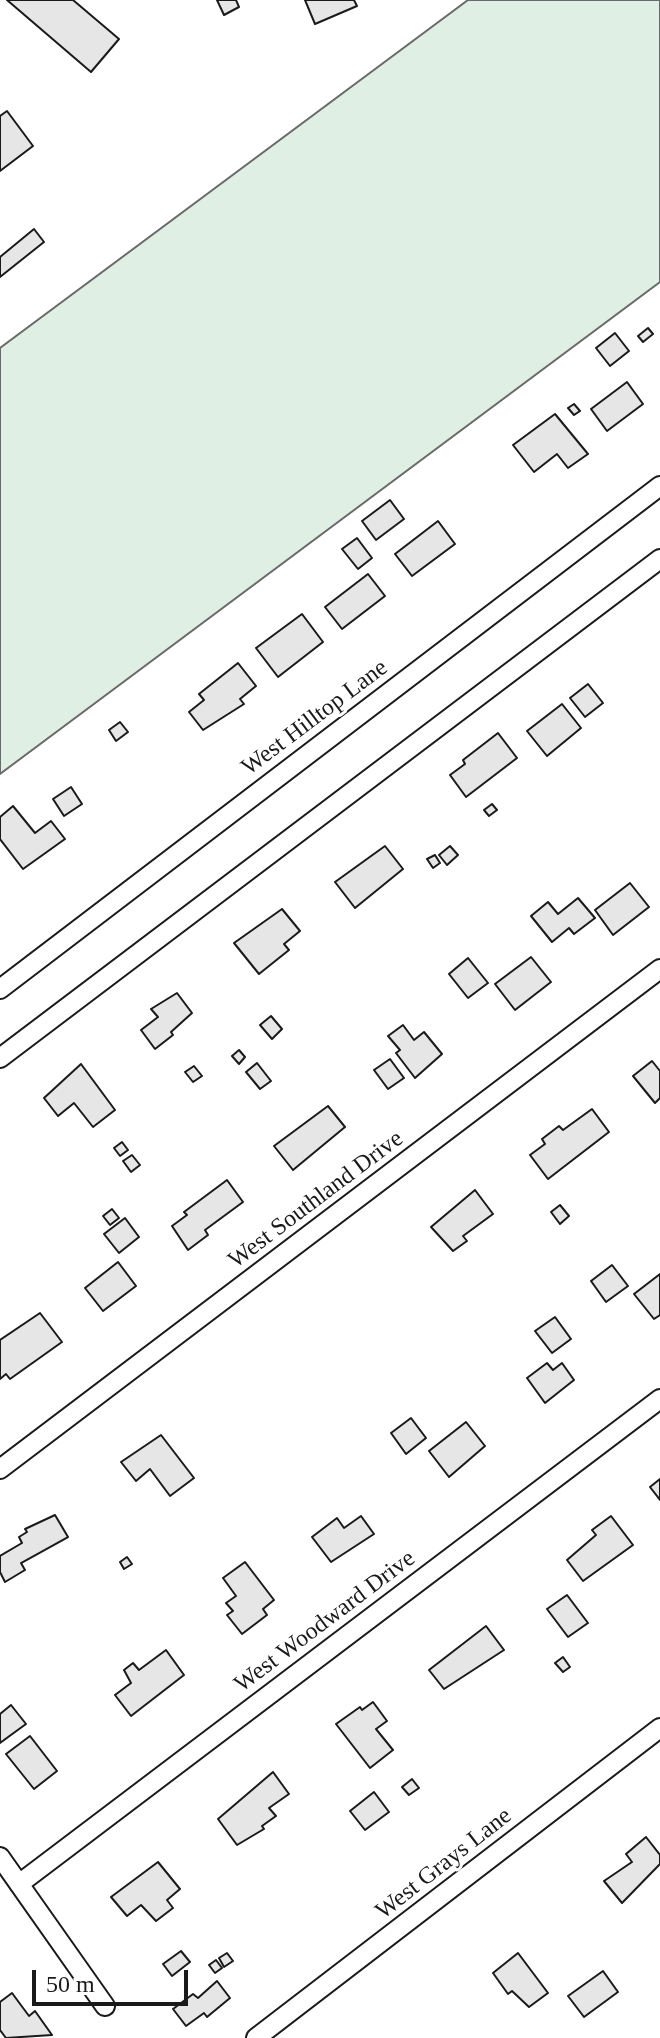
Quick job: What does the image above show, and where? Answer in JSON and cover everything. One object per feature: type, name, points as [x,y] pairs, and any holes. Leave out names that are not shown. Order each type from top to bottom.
[{"type":"street","name":"West Hilltop Lane","points":[[0,989],[660,486]]},
{"type":"street","points":[[0,1058],[660,559]]},
{"type":"street","name":"West Southland Drive","points":[[0,1469],[660,969]]},
{"type":"street","name":"West Woodward Drive","points":[[19,1884],[660,1399]]},
{"type":"street","name":"West Grays Lane","points":[[256,2038],[660,1728]]},
{"type":"street","points":[[0,1857],[105,2006]]},
{"type":"green space","points":[[468,0],[660,0],[660,282],[0,774],[0,348]]},
{"type":"building","points":[[7,0],[73,0],[119,39],[91,72]]},
{"type":"building","points":[[217,0],[236,0],[239,7],[224,15]]},
{"type":"building","points":[[305,0],[354,0],[357,6],[315,24]]},
{"type":"building","points":[[7,111],[33,146],[0,171],[0,116]]},
{"type":"building","points":[[34,229],[44,242],[0,277],[0,257]]},
{"type":"building","points":[[648,328],[653,334],[643,342],[638,336]]},
{"type":"building","points":[[615,333],[629,351],[610,366],[596,348]]},
{"type":"building","points":[[627,382],[643,404],[607,431],[591,409]]},
{"type":"building","points":[[574,404],[580,411],[574,415],[568,408]]},
{"type":"building","points":[[555,414],[588,454],[568,468],[557,454],[534,472],[513,445]]},
{"type":"building","points":[[390,500],[404,519],[376,540],[362,521]]},
{"type":"building","points":[[438,521],[455,544],[412,576],[395,554]]},
{"type":"building","points":[[357,538],[372,558],[358,569],[342,549]]},
{"type":"building","points":[[368,574],[385,596],[342,629],[325,607]]},
{"type":"building","points":[[302,614],[323,642],[278,677],[256,648]]},
{"type":"building","points":[[238,663],[256,686],[240,699],[244,704],[203,730],[189,712],[204,700],[199,694]]},
{"type":"building","points":[[588,684],[603,703],[585,717],[570,698]]},
{"type":"building","points":[[562,704],[581,728],[547,756],[527,731]]},
{"type":"building","points":[[120,722],[128,732],[116,741],[109,730]]},
{"type":"building","points":[[498,733],[517,758],[466,797],[450,775],[465,764],[463,760]]},
{"type":"building","points":[[71,787],[82,804],[64,816],[53,799]]},
{"type":"building","points":[[492,804],[497,810],[489,816],[484,810]]},
{"type":"building","points":[[13,806],[35,833],[51,821],[65,839],[23,869],[0,839],[0,817]]},
{"type":"building","points":[[385,846],[403,869],[355,908],[335,882]]},
{"type":"building","points":[[450,846],[458,855],[447,865],[439,855]]},
{"type":"building","points":[[435,855],[440,863],[433,868],[427,859]]},
{"type":"building","points":[[630,883],[649,907],[613,935],[595,910]]},
{"type":"building","points":[[578,898],[595,918],[574,934],[569,928],[552,942],[531,916],[548,902],[558,914]]},
{"type":"building","points":[[282,909],[300,931],[284,944],[289,950],[259,974],[234,943]]},
{"type":"building","points":[[531,957],[551,982],[515,1010],[495,984]]},
{"type":"building","points":[[468,958],[488,983],[468,998],[449,974]]},
{"type":"building","points":[[177,993],[192,1013],[171,1032],[173,1035],[155,1049],[141,1030],[158,1017],[151,1009]]},
{"type":"building","points":[[271,1016],[282,1029],[272,1039],[260,1025]]},
{"type":"building","points":[[403,1025],[414,1040],[424,1032],[442,1054],[415,1078],[396,1053],[400,1050],[388,1036]]},
{"type":"building","points":[[239,1050],[245,1057],[239,1064],[232,1056]]},
{"type":"building","points":[[390,1059],[404,1078],[388,1089],[374,1070]]},
{"type":"building","points":[[652,1061],[660,1071],[660,1098],[655,1103],[633,1076]]},
{"type":"building","points":[[257,1063],[271,1081],[260,1089],[246,1072]]},
{"type":"building","points":[[81,1064],[115,1110],[93,1127],[74,1103],[58,1116],[44,1098]]},
{"type":"building","points":[[194,1066],[202,1076],[193,1082],[185,1072]]},
{"type":"building","points":[[328,1106],[345,1127],[293,1170],[274,1146]]},
{"type":"building","points":[[592,1109],[609,1132],[548,1179],[530,1155],[545,1144],[542,1139],[559,1126],[563,1130]]},
{"type":"building","points":[[122,1142],[128,1150],[120,1156],[114,1148]]},
{"type":"building","points":[[132,1155],[140,1165],[131,1172],[123,1161]]},
{"type":"building","points":[[227,1180],[243,1202],[205,1230],[208,1235],[188,1250],[172,1226],[187,1215],[184,1212]]},
{"type":"building","points":[[475,1190],[493,1214],[463,1236],[467,1241],[453,1251],[431,1227]]},
{"type":"building","points":[[560,1205],[569,1216],[560,1224],[551,1212]]},
{"type":"building","points":[[112,1209],[119,1218],[110,1225],[103,1216]]},
{"type":"building","points":[[125,1218],[139,1237],[119,1253],[104,1234]]},
{"type":"building","points":[[118,1262],[136,1286],[103,1311],[85,1288]]},
{"type":"building","points":[[612,1265],[628,1286],[606,1302],[591,1281]]},
{"type":"building","points":[[660,1274],[660,1315],[654,1319],[634,1294]]},
{"type":"building","points":[[40,1313],[62,1342],[10,1379],[6,1374],[0,1379],[0,1340]]},
{"type":"building","points":[[555,1317],[571,1339],[552,1353],[535,1331]]},
{"type":"building","points":[[547,1363],[553,1370],[562,1363],[574,1380],[545,1403],[527,1378]]},
{"type":"building","points":[[411,1418],[426,1438],[406,1454],[391,1433]]},
{"type":"building","points":[[466,1422],[485,1446],[449,1477],[429,1451]]},
{"type":"building","points":[[161,1435],[194,1478],[170,1496],[150,1469],[136,1481],[121,1462]]},
{"type":"building","points":[[660,1479],[660,1500],[650,1487]]},
{"type":"building","points":[[55,1515],[68,1537],[21,1563],[25,1570],[5,1582],[0,1572],[0,1556],[22,1543],[19,1537],[27,1532],[25,1529]]},
{"type":"building","points":[[361,1516],[374,1534],[331,1562],[312,1537],[337,1518],[344,1528]]},
{"type":"building","points":[[611,1516],[633,1545],[583,1581],[567,1560],[596,1535],[592,1530]]},
{"type":"building","points":[[127,1557],[132,1564],[124,1569],[120,1562]]},
{"type":"building","points":[[245,1562],[274,1600],[263,1609],[267,1615],[242,1634],[227,1615],[233,1611],[226,1603],[236,1596],[223,1578]]},
{"type":"building","points":[[567,1595],[588,1623],[568,1637],[547,1609]]},
{"type":"building","points":[[486,1626],[504,1650],[444,1689],[429,1670]]},
{"type":"building","points":[[166,1650],[184,1675],[131,1716],[115,1695],[131,1683],[124,1670],[133,1663],[139,1670]]},
{"type":"building","points":[[563,1657],[570,1667],[563,1672],[555,1663]]},
{"type":"building","points":[[373,1702],[387,1721],[376,1729],[393,1750],[370,1768],[336,1724]]},
{"type":"building","points":[[11,1705],[26,1724],[0,1743],[0,1714]]},
{"type":"building","points":[[30,1736],[57,1771],[34,1789],[6,1754]]},
{"type":"building","points":[[273,1772],[289,1794],[269,1808],[276,1816],[262,1826],[264,1829],[237,1845],[218,1819]]},
{"type":"building","points":[[412,1779],[419,1788],[409,1795],[402,1787]]},
{"type":"building","points":[[374,1792],[389,1812],[365,1830],[350,1811]]},
{"type":"building","points":[[646,1837],[660,1855],[660,1864],[622,1903],[604,1881],[632,1862],[626,1854]]},
{"type":"building","points":[[158,1862],[180,1889],[167,1900],[173,1908],[156,1921],[141,1905],[127,1916],[111,1897]]},
{"type":"building","points":[[181,1951],[190,1962],[172,1976],[163,1964]]},
{"type":"building","points":[[227,1953],[233,1961],[224,1967],[219,1958]]},
{"type":"building","points":[[518,1953],[548,1993],[529,2007],[512,1991],[508,1994],[493,1973]]},
{"type":"building","points":[[216,1960],[222,1968],[215,1973],[209,1965]]},
{"type":"building","points":[[603,1971],[618,1992],[584,2017],[568,1996]]},
{"type":"building","points":[[217,1981],[230,1998],[207,2017],[204,2013],[186,2026],[173,2009],[193,1994],[198,1998]]},
{"type":"building","points":[[12,1993],[29,2016],[35,2011],[52,2035],[6,2038],[0,2030],[0,2002]]}]
